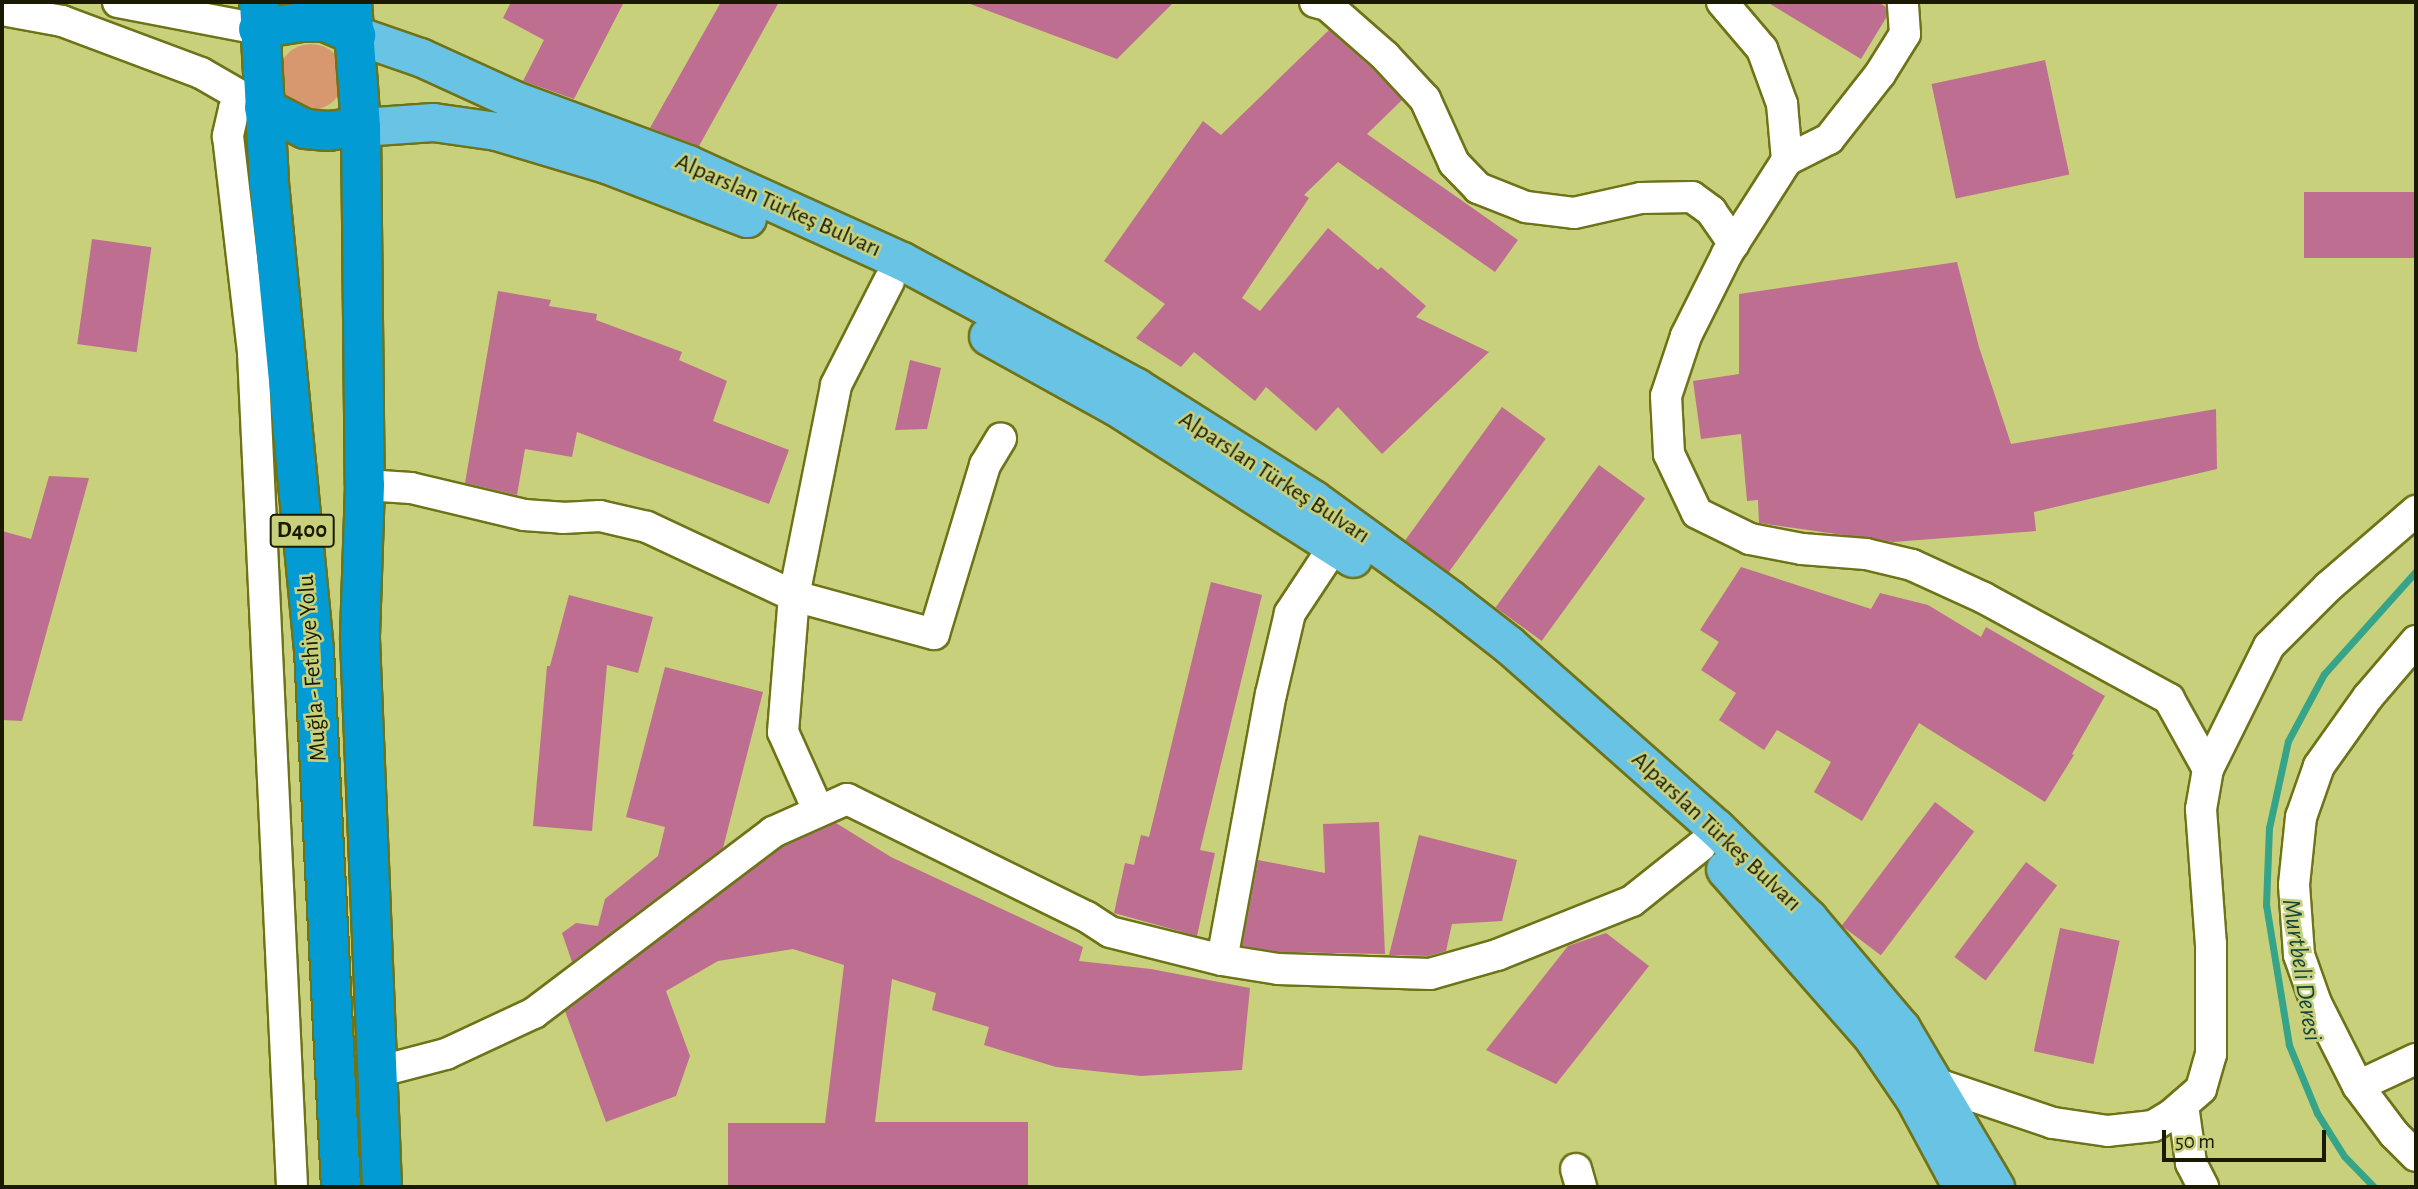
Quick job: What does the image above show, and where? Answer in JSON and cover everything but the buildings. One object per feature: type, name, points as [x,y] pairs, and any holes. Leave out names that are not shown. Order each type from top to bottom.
[{"type":"highway","points":[[240,13],[301,22],[354,18]]},
{"type":"highway","name":"D400","points":[[240,13],[253,103]]},
{"type":"highway","name":"D400","points":[[354,18],[361,127]]},
{"type":"highway","points":[[253,103],[305,129],[328,131],[361,127]]},
{"type":"highway","name":"Muğla - Fethiye Yolu","points":[[253,103],[314,650],[341,1187]]},
{"type":"highway","name":"Muğla - Fethiye Yolu","points":[[361,127],[365,485],[360,639],[382,1187]]},
{"type":"main road","name":"Alparslan Türkeş Bulvarı","points":[[354,18],[420,57],[512,99],[688,164],[902,261],[1136,387],[1313,499],[1509,645],[1716,828],[1808,918],[1901,1028],[1937,1084],[1995,1187]]},
{"type":"main road","name":"Alparslan Türkeş Bulvarı","points":[[361,127],[433,122],[496,131],[606,164],[704,199],[889,281],[1115,406],[1335,545],[1437,618],[1563,720],[1734,877],[1871,1035],[1914,1098],[1962,1187]]},
{"type":"street","points":[[1315,2],[1327,5],[1385,56],[1425,100],[1454,163],[1478,188],[1526,207],[1574,213],[1641,198],[1692,197],[1711,211],[1734,244]]},
{"type":"street","points":[[1723,2],[1762,49],[1782,104],[1787,160]]},
{"type":"street","points":[[1903,2],[1905,34],[1881,74],[1829,139],[1787,160],[1734,244],[1686,336],[1666,396],[1669,454],[1697,513],[1750,539],[1802,550],[1866,554],[1912,565],[1984,598],[2169,699],[2208,769]]},
{"type":"street","points":[[140,3],[240,13]]},
{"type":"street","points":[[2,10],[62,21],[201,73],[228,86],[253,103]]},
{"type":"street","points":[[253,103],[234,109],[228,136],[253,353],[292,1187]]},
{"type":"street","points":[[818,810],[783,732],[794,596],[836,385],[889,281]]},
{"type":"street","points":[[365,485],[411,488],[524,515],[563,518],[600,516],[647,527],[794,596],[934,635],[985,465],[1001,438]]},
{"type":"street","points":[[1937,1084],[2053,1123],[2108,1131],[2153,1126],[2201,1089],[2211,1054],[2208,881],[2202,809],[2208,769],[2269,646],[2329,586],[2416,511]]},
{"type":"street","points":[[1223,960],[1271,695],[1290,613],[1335,545]]},
{"type":"street","points":[[2416,640],[2339,734],[2319,766],[2301,817],[2294,885],[2299,955],[2316,1003],[2358,1086],[2395,1134],[2416,1156]]},
{"type":"street","points":[[377,1072],[446,1054],[534,1013],[773,832],[848,799],[1087,917],[1110,932],[1223,960],[1278,969],[1430,974],[1497,955],[1632,901],[1701,846]]},
{"type":"street","points":[[2358,1086],[2416,1059]]},
{"type":"street","points":[[2183,1105],[2191,1163],[2203,1187]]},
{"type":"shaded area","points":[[311,44],[334,54],[344,77],[334,100],[311,110],[288,100],[278,77],[288,54]]},
{"type":"waterway","name":"Murtbeli Deresi","points":[[2374,1187],[2344,1156],[2317,1113],[2289,1045],[2266,905],[2269,828],[2288,741],[2324,674],[2416,571]]}]
